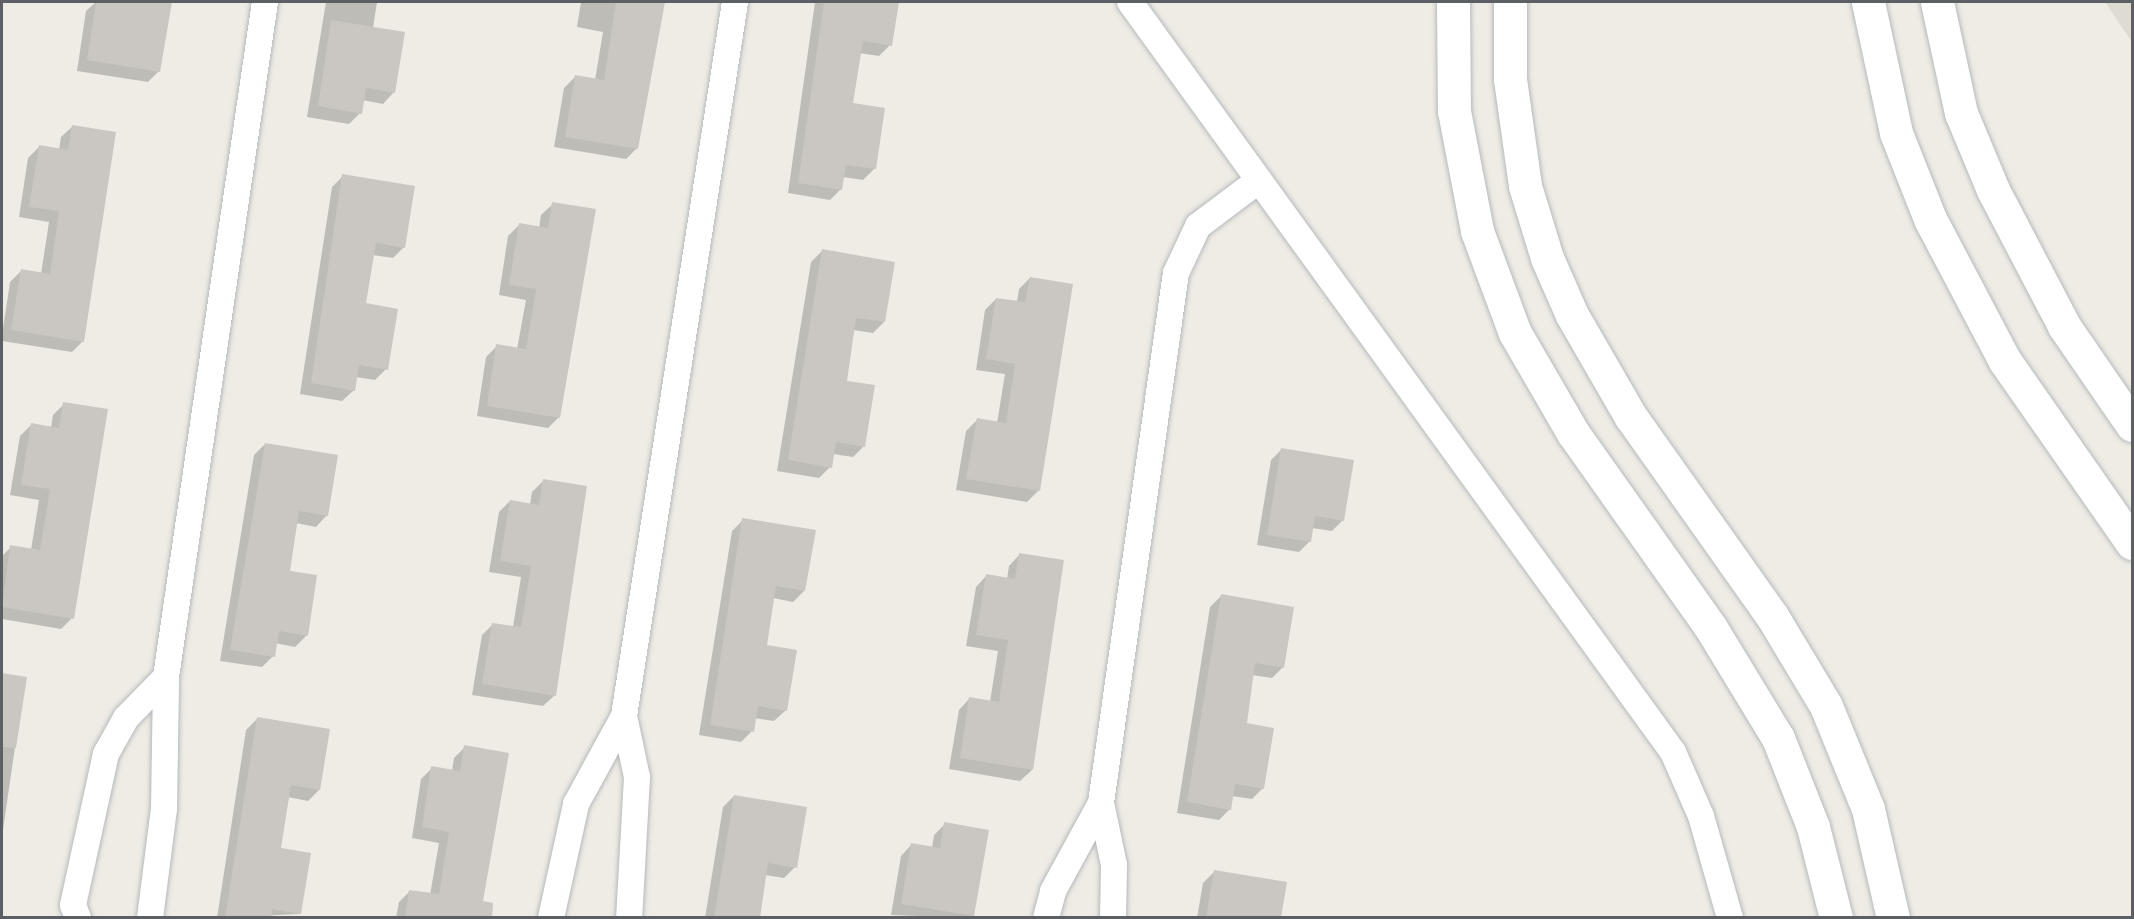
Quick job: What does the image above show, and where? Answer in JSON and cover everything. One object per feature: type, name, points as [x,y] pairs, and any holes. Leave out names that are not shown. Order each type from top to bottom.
[{"type":"main road","points":[[1453,2],[1458,133],[1477,231],[1515,333],[1573,432],[1711,628],[1778,738],[1813,827],[1836,918]]},
{"type":"main road","points":[[1510,2],[1510,79],[1525,186],[1547,258],[1631,417],[1772,615],[1826,706],[1868,809],[1893,918]]},
{"type":"main road","points":[[1868,2],[1896,133],[1930,219],[2005,361],[2133,543]]},
{"type":"main road","points":[[1937,2],[1961,113],[1993,190],[2064,326],[2133,425]]},
{"type":"street","points":[[150,918],[165,809],[166,677],[266,2]]},
{"type":"street","points":[[550,918],[576,804],[624,716],[735,2]]},
{"type":"street","points":[[1130,2],[1673,752],[1701,816],[1730,918]]},
{"type":"street","points":[[1113,918],[1114,865],[1101,803],[1176,273],[1198,226],[1259,180]]},
{"type":"street","points":[[78,918],[73,905],[106,754],[126,718],[166,677]]},
{"type":"street","points":[[624,716],[637,777],[629,918]]},
{"type":"street","points":[[1046,918],[1053,891],[1101,803]]},
{"type":"shaded area","points":[[2105,2],[2132,2],[2132,42]]},
{"type":"building","points":[[96,2],[172,2],[160,72],[87,60]]},
{"type":"building","points":[[616,2],[665,2],[638,149],[565,137],[575,75],[604,80]]},
{"type":"building","points":[[824,2],[899,2],[892,46],[863,41],[853,103],[885,108],[876,169],[846,165],[842,190],[798,183]]},
{"type":"building","points":[[331,20],[405,32],[395,93],[366,88],[362,114],[318,106]]},
{"type":"building","points":[[72,125],[116,132],[84,342],[11,330],[21,269],[50,274],[59,211],[29,207],[39,145],[68,150]]},
{"type":"building","points":[[342,174],[415,186],[405,248],[376,243],[366,303],[398,309],[388,370],[359,365],[355,391],[311,383]]},
{"type":"building","points":[[552,202],[596,209],[560,418],[487,406],[496,344],[526,349],[536,289],[509,285],[519,223],[548,228]]},
{"type":"building","points":[[822,249],[895,262],[885,322],[856,318],[847,381],[875,385],[865,447],[836,442],[832,468],[788,460]]},
{"type":"building","points":[[1030,277],[1073,284],[1040,491],[966,479],[977,418],[1006,423],[1015,364],[986,359],[996,298],[1025,302]]},
{"type":"building","points":[[63,402],[108,409],[74,619],[2,607],[10,545],[40,550],[50,489],[21,485],[31,423],[59,428]]},
{"type":"building","points":[[265,443],[338,455],[328,516],[299,511],[290,571],[317,575],[308,636],[279,631],[275,657],[230,650]]},
{"type":"building","points":[[1281,448],[1354,460],[1344,521],[1315,516],[1311,542],[1267,535]]},
{"type":"building","points":[[543,479],[587,486],[556,696],[482,684],[492,623],[521,627],[531,566],[500,561],[510,500],[539,505]]},
{"type":"building","points":[[742,518],[816,530],[805,591],[776,586],[767,645],[797,650],[787,711],[758,706],[754,732],[710,725]]},
{"type":"building","points":[[1019,553],[1064,560],[1033,770],[960,758],[969,697],[999,702],[1008,640],[976,635],[986,574],[1015,579]]},
{"type":"building","points":[[1221,594],[1294,607],[1284,668],[1255,663],[1247,723],[1274,728],[1264,789],[1235,784],[1231,810],[1187,802]]},
{"type":"building","points":[[2,673],[27,677],[16,748],[2,747]]},
{"type":"building","points":[[257,717],[330,729],[320,790],[291,785],[281,848],[311,853],[301,914],[272,909],[271,918],[225,918]]},
{"type":"building","points":[[464,745],[509,753],[483,901],[493,903],[492,918],[405,918],[409,890],[439,894],[449,832],[422,827],[431,766],[460,771]]},
{"type":"building","points":[[734,795],[807,807],[797,868],[768,863],[760,918],[714,918]]},
{"type":"building","points":[[944,822],[989,830],[974,916],[901,904],[911,843],[940,848]]},
{"type":"building","points":[[1214,870],[1287,882],[1281,918],[1206,918]]}]
